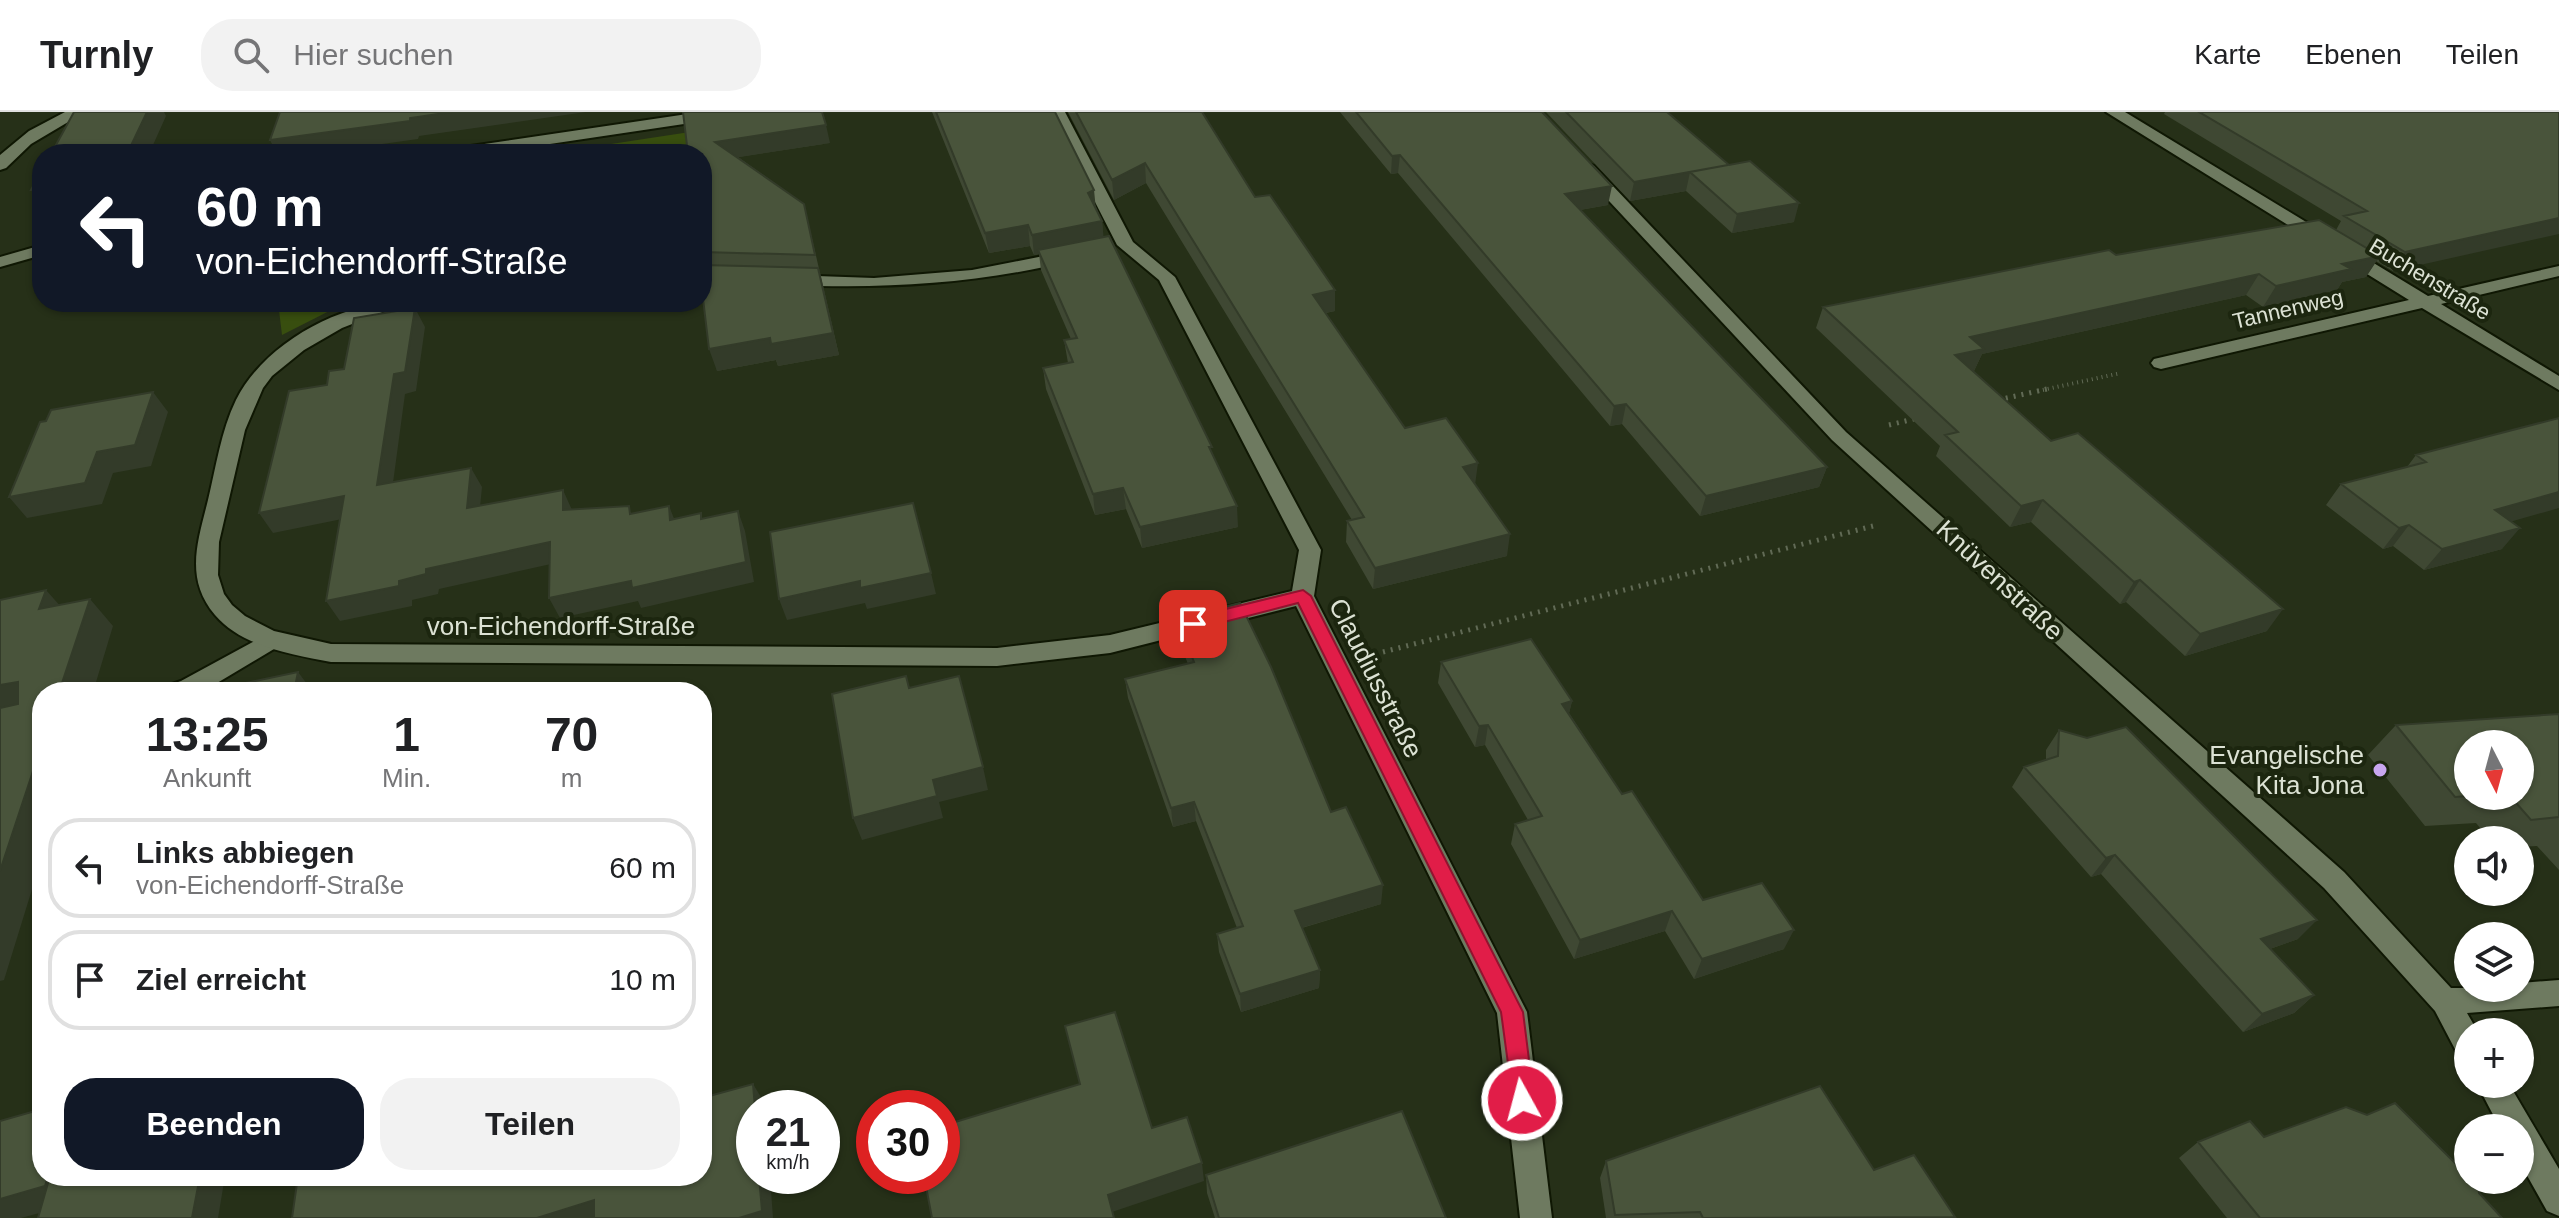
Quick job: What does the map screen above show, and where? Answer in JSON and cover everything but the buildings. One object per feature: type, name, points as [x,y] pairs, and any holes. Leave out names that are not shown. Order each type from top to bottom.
[{"type":"street","points":[[0,165],[10,151],[40,129],[77,112]]},
{"type":"street","points":[[517,144],[731,112]]},
{"type":"street","name":"Claudiusstraße","points":[[1057,112],[1118,247],[1166,277],[1310,550],[1303,596],[1512,1012],[1536,1218]]},
{"type":"street","name":"Buchenstraße","points":[[2114,112],[2559,384]]},
{"type":"street","name":"Knüvenstraße","points":[[1572,151],[1839,436],[2334,880],[2445,1002],[2454,1018]]},
{"type":"street","points":[[0,262],[32,253]]},
{"type":"street","points":[[772,280],[874,283],[958,276],[1080,254]]},
{"type":"street","name":"Tannenweg","points":[[2161,363],[2559,271]]},
{"type":"street","name":"von-Eichendorff-Straße","points":[[367,312],[325,329],[278,360],[254,386],[241,412],[204,560],[213,596],[240,625],[271,640],[331,653],[997,657],[1110,644],[1303,596]]},
{"type":"street","points":[[200,682],[271,640]]},
{"type":"street","points":[[2445,1002],[2559,993]]},
{"type":"street","points":[[2534,1156],[2559,1200]]},
{"type":"path","points":[[1987,403],[2161,363]]},
{"type":"path","points":[[1839,436],[1928,416]]},
{"type":"path","points":[[1339,664],[1925,512]]},
{"type":"green space","points":[[690,132],[691,144],[611,144]]},
{"type":"green space","points":[[279,312],[327,312],[282,335]]},
{"type":"place","name":"Evangelische Kita Jona","points":[[2380,770]]},
{"type":"route","points":[[1193,624],[1303,596],[1512,1012],[1522,1100]]}]
